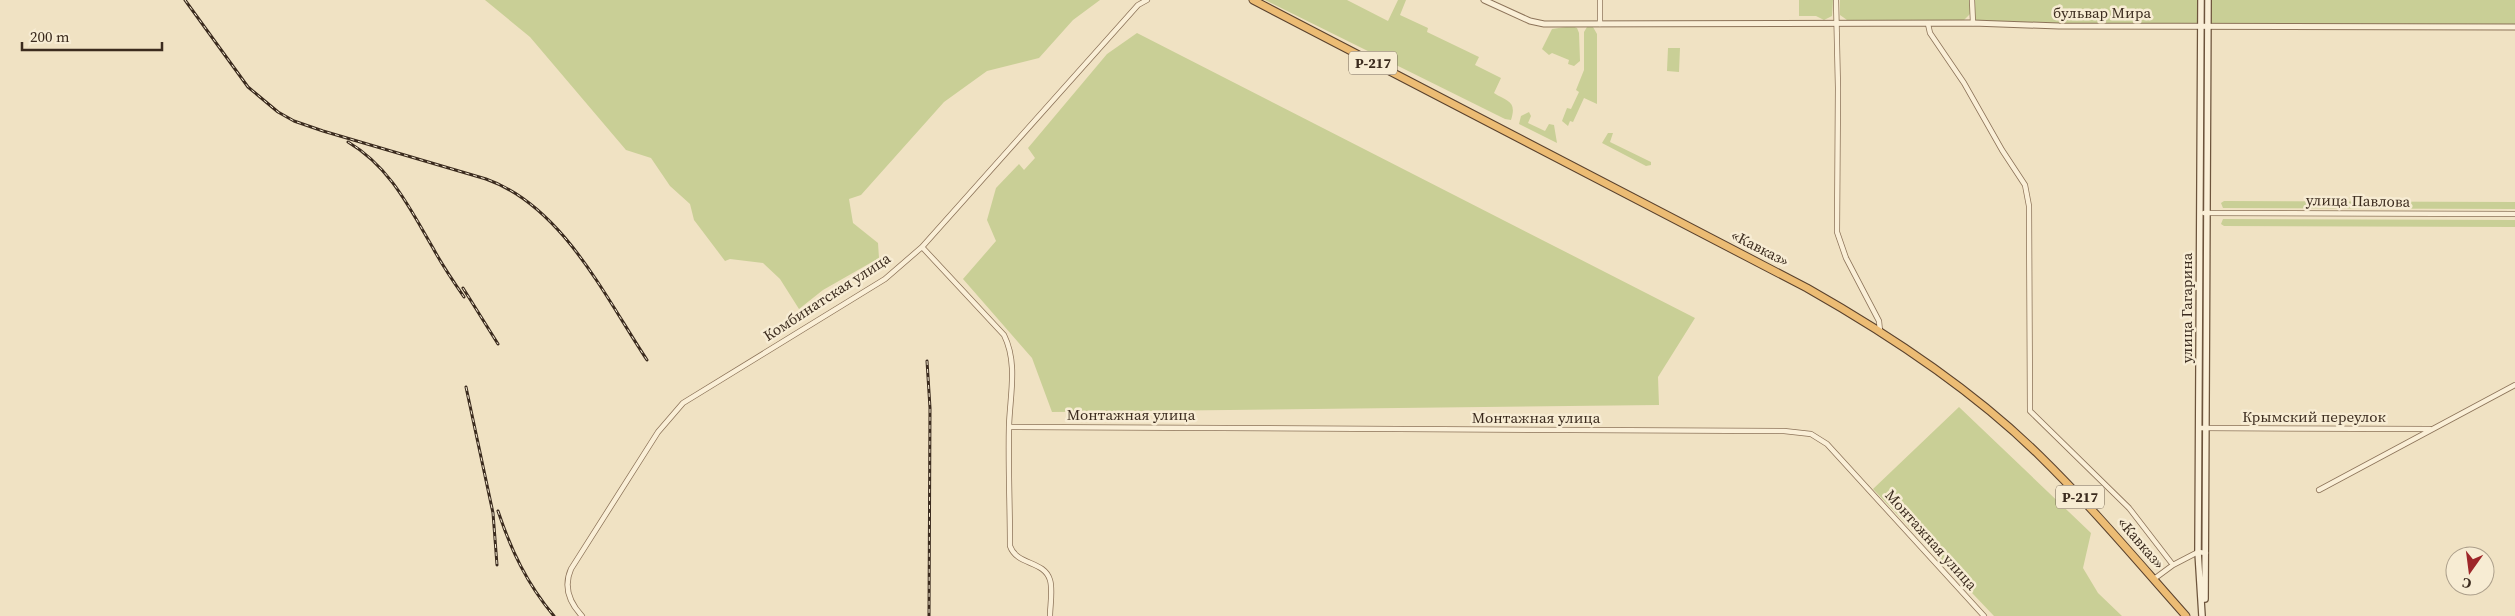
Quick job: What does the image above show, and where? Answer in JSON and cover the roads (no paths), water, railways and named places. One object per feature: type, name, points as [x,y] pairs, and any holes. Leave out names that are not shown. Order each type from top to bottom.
[{"type":"highway","name":"«Кавказ»","points":[[1253,0],[1807,288],[1880,331],[1931,365],[2039,455],[2099,516],[2186,616]]},
{"type":"main road","name":"улица Гагарина","points":[[2201,0],[2205,26]]},
{"type":"main road","name":"улица Гагарина","points":[[2203,616],[2198,552],[2199,428],[2205,26],[2208,0]]},
{"type":"main road","name":"улица Гагарина","points":[[2203,213],[2206,429],[2206,552],[2203,616]]},
{"type":"street","name":"Комбинатская улица","points":[[582,616],[573,606],[567,590],[571,569],[658,432],[683,403],[885,279],[922,247],[1141,0]]},
{"type":"street","name":"Комбинатская улица","points":[[1138,5],[1147,0]]},
{"type":"street","name":"бульвар Мира","points":[[1484,0],[1533,22],[1600,24],[1973,23],[2515,27]]},
{"type":"street","points":[[1600,0],[1600,24]]},
{"type":"street","points":[[1836,0],[1836,223],[1840,246],[1878,321],[1880,331]]},
{"type":"street","points":[[1972,0],[1973,23]]},
{"type":"street","points":[[1928,24],[1930,33],[1964,83],[2002,150],[2025,184],[2028,206],[2030,411],[2129,508],[2173,566]]},
{"type":"street","name":"улица Павлова","points":[[2203,213],[2515,214]]},
{"type":"street","points":[[922,247],[1004,334],[1010,347],[1012,359],[1009,427],[1010,546],[1014,555],[1025,562],[1040,567],[1050,580],[1050,616]]},
{"type":"street","points":[[2319,490],[2515,384]]},
{"type":"street","name":"Монтажная улица","points":[[1009,427],[1784,431],[1811,434],[1827,444],[1984,616]]},
{"type":"street","name":"Крымский переулок","points":[[2199,428],[2430,429]]},
{"type":"street","points":[[2154,579],[2198,552],[2206,552]]},
{"type":"railway","points":[[185,0],[248,87],[278,112],[294,121],[323,131],[486,179],[513,192],[537,210],[559,231],[579,255],[647,360]]},
{"type":"railway","points":[[348,142],[376,163],[397,189],[464,297]]},
{"type":"railway","points":[[463,288],[498,344]]},
{"type":"railway","points":[[927,361],[930,408],[929,616]]},
{"type":"railway","points":[[466,387],[493,513],[497,565]]},
{"type":"railway","points":[[498,511],[508,539],[521,566],[536,592],[554,616]]}]
